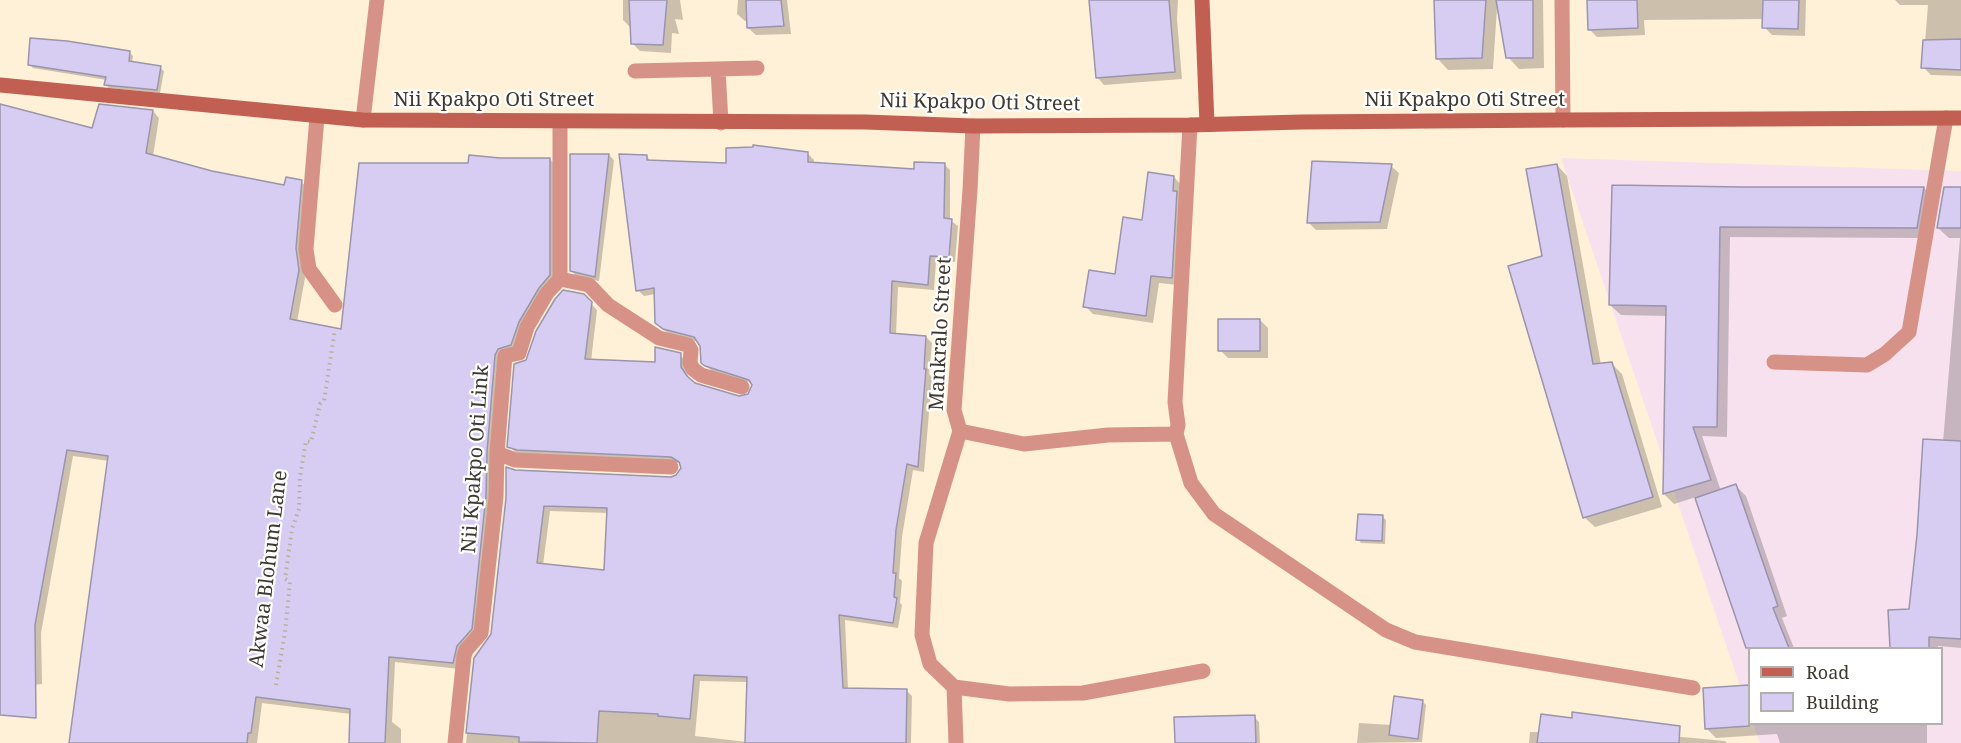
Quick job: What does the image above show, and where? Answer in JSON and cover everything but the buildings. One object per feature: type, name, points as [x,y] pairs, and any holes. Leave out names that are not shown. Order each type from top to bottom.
[{"type":"street","points":[[363,120],[377,0]]},
{"type":"street","points":[[1202,0],[1208,124]]},
{"type":"street","points":[[1562,0],[1563,120]]},
{"type":"street","points":[[635,71],[757,68]]},
{"type":"street","points":[[718,69],[721,123]]},
{"type":"street","name":"Nii Kpakpo Oti Street","points":[[0,86],[363,120],[866,122],[973,126],[1953,118]]},
{"type":"street","points":[[317,117],[306,249],[309,269],[335,305]]},
{"type":"street","points":[[1774,362],[1867,365],[1885,354],[1909,332],[1953,118]]},
{"type":"street","points":[[560,122],[560,279],[589,285],[609,305],[659,338],[688,345],[691,350],[690,363],[693,369],[701,375],[742,387]]},
{"type":"street","points":[[1190,125],[1175,402],[1178,426],[1176,434],[1191,483],[1214,514],[1386,630],[1415,642],[1692,688]]},
{"type":"street","name":"Mankralo Street","points":[[954,687],[930,664],[922,635],[926,543],[960,431],[954,410],[973,126]]},
{"type":"street","name":"Nii Kpakpo Oti Link","points":[[455,743],[464,656],[466,650],[481,633],[496,497],[497,453],[505,356],[519,353],[527,327],[547,293],[560,279]]},
{"type":"street","points":[[960,431],[1024,444],[1108,435],[1176,434]]},
{"type":"street","points":[[497,453],[515,460],[671,467]]},
{"type":"street","points":[[956,743],[954,687],[1008,694],[1083,693],[1203,671]]},
{"type":"path","name":"Akwaa Blohum Lane","points":[[276,685],[290,582],[285,579],[292,529],[299,509],[300,477],[306,441],[311,442],[320,404],[324,401],[336,317],[335,305]]},
{"type":"shaded area","points":[[1561,158],[1961,171],[1961,743],[1760,743],[1753,725],[1943,725],[1943,647],[1748,647],[1748,710]]}]
